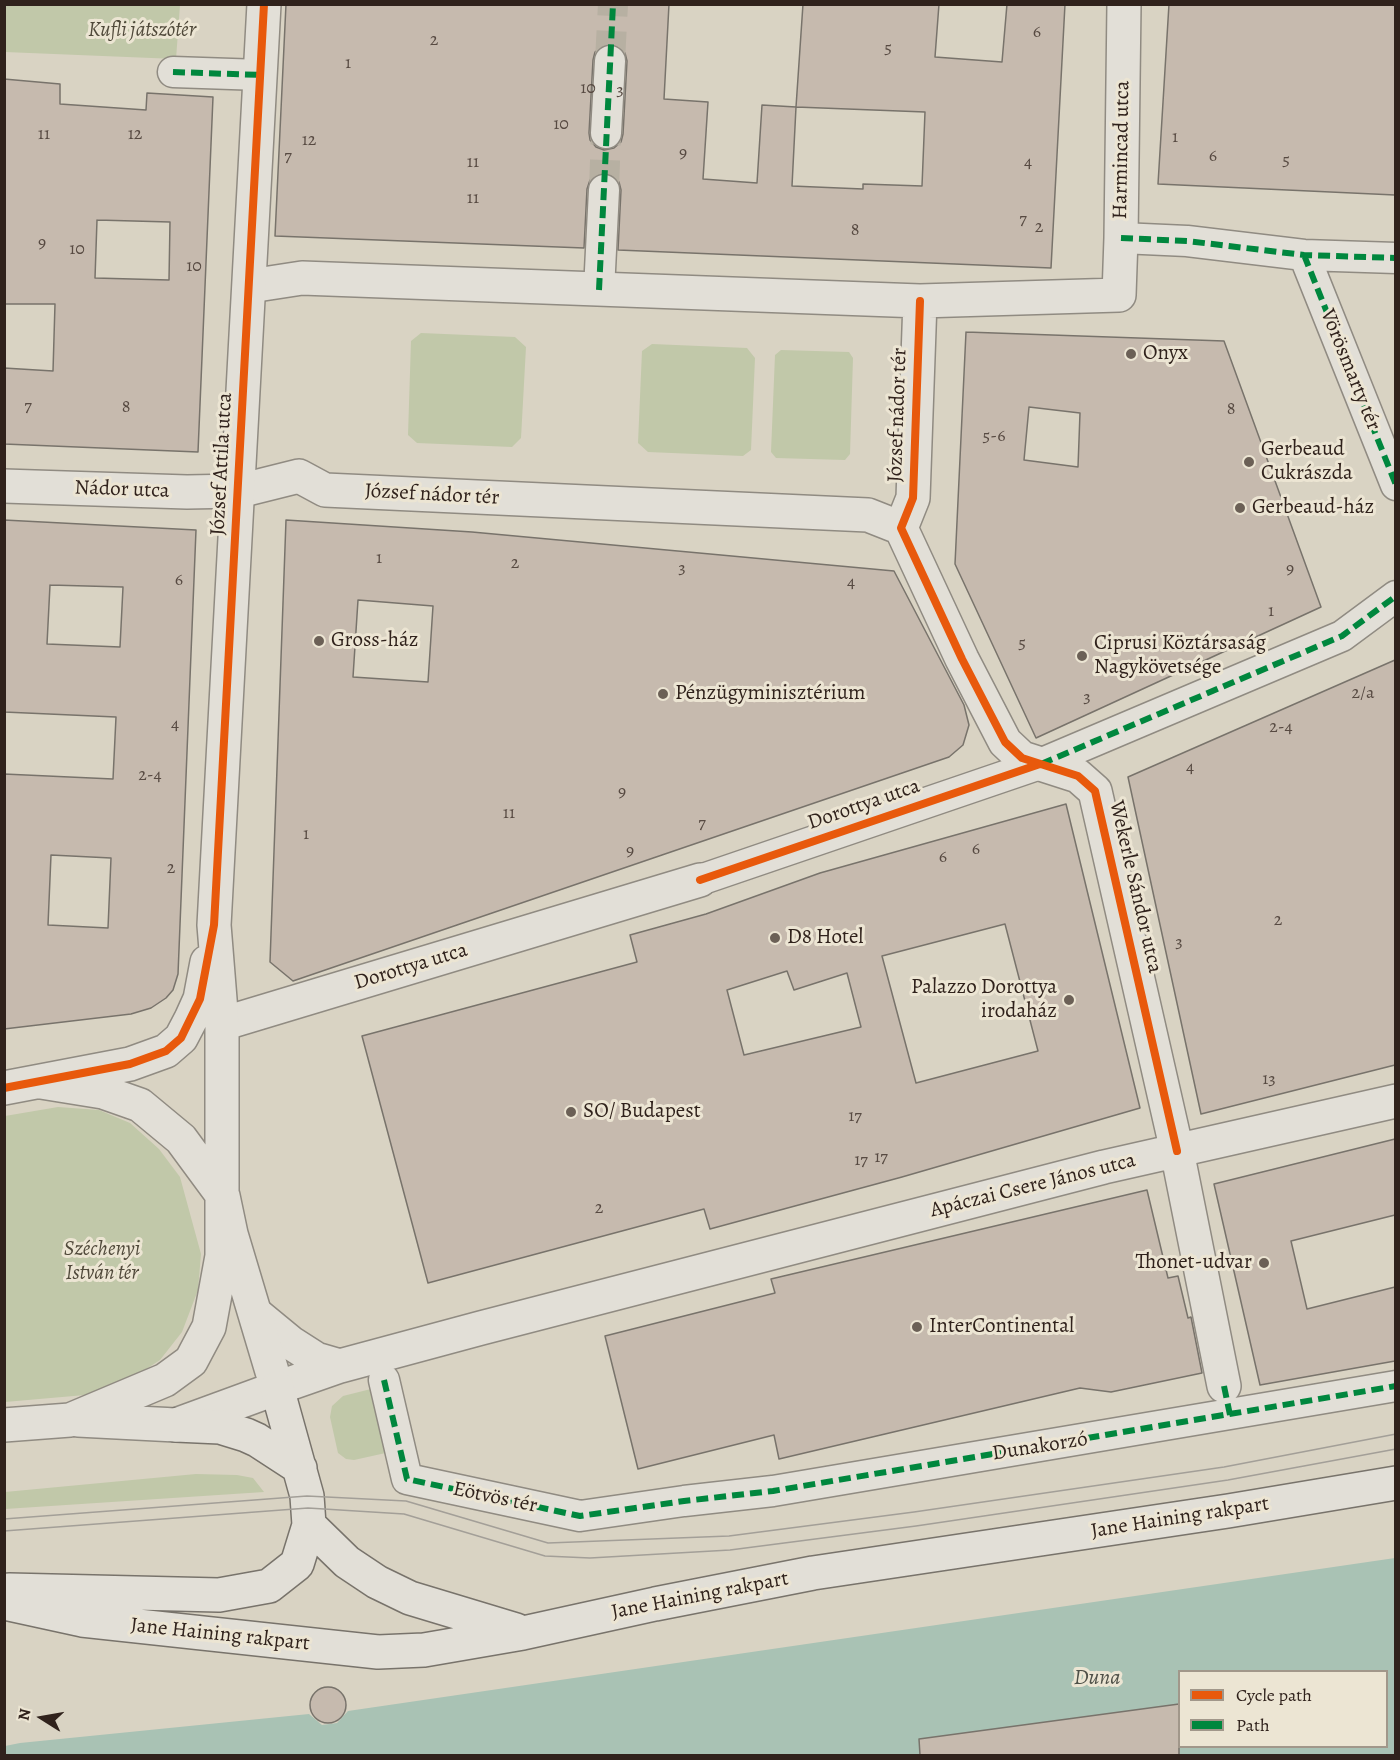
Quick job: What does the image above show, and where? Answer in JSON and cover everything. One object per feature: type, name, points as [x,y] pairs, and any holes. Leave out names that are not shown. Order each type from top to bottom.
[{"type":"street","name":"József Attila utca","points":[[214,925],[264,4]]},
{"type":"street","name":"Harmincad utca","points":[[920,300],[1119,295],[1124,4]]},
{"type":"street","points":[[606,133],[610,61]]},
{"type":"street","points":[[173,72],[261,75]]},
{"type":"street","points":[[599,290],[604,190]]},
{"type":"street","points":[[1121,238],[1186,241],[1304,255],[1395,258]]},
{"type":"street","name":"Vörösmarty tér","points":[[1304,255],[1395,485]]},
{"type":"street","points":[[250,285],[302,278],[920,300]]},
{"type":"street","name":"József nádor tér","points":[[239,491],[299,476],[325,490],[868,514],[901,528],[913,498],[920,300]]},
{"type":"street","name":"Nádor utca","points":[[4,486],[188,492],[239,491]]},
{"type":"street","name":"Wekerle Sándor utca","points":[[901,528],[962,659],[1005,742],[1022,758],[1078,776],[1095,791],[1177,1151],[1227,1401]]},
{"type":"street","name":"Dorottya utca","points":[[222,1024],[700,880],[1040,764],[1342,636],[1395,596]]},
{"type":"street","points":[[70,1420],[165,1380],[191,1361],[209,1327],[222,1256],[223,1196],[222,1024],[214,925]]},
{"type":"street","points":[[4,1088],[129,1064],[165,1051],[181,1038],[200,999],[214,925]]},
{"type":"street","points":[[4,1590],[219,1594],[269,1586],[297,1564],[309,1525],[307,1496],[300,1468],[257,1315],[231,1234],[223,1196],[181,1139],[140,1105],[103,1092],[41,1082]]},
{"type":"street","name":"Apáczai Csere János utca","points":[[340,1366],[1104,1167],[1395,1101]]},
{"type":"street","points":[[257,1315],[307,1354],[340,1366]]},
{"type":"street","points":[[176,1425],[340,1366]]},
{"type":"street","name":"Eötvös tér","points":[[384,1380],[407,1479],[580,1516],[684,1501]]},
{"type":"street","name":"Dunakorzó","points":[[684,1501],[773,1491],[1227,1401],[1395,1386]]},
{"type":"street","points":[[4,1425],[70,1420],[220,1427],[257,1440],[300,1468]]},
{"type":"street","name":"Jane Haining rakpart","points":[[4,1603],[82,1620],[378,1652],[424,1650],[523,1633],[813,1573],[1228,1511],[1395,1483]]},
{"type":"street","points":[[309,1525],[346,1562],[377,1582],[410,1598],[523,1633]]},
{"type":"green space","name":"Kufli játszótér","points":[[5,5],[180,5],[176,59],[5,52]]},
{"type":"green space","points":[[421,333],[515,337],[526,347],[521,438],[512,447],[417,443],[408,435],[411,341]]},
{"type":"green space","points":[[652,344],[747,348],[755,358],[751,450],[743,456],[648,452],[638,443],[642,351]]},
{"type":"green space","points":[[781,350],[849,352],[853,358],[850,454],[845,460],[776,458],[771,452],[775,355]]},
{"type":"green space","name":"Széchenyi István tér","points":[[58,1107],[99,1110],[130,1123],[159,1149],[180,1177],[201,1254],[198,1290],[182,1332],[160,1360],[131,1379],[85,1395],[5,1402],[5,1116]]},
{"type":"green space","points":[[375,1388],[390,1452],[354,1460],[346,1459],[338,1453],[330,1417],[332,1406],[343,1396]]},
{"type":"green space","points":[[196,1474],[237,1475],[253,1478],[264,1492],[5,1509],[5,1492]]},
{"type":"water","name":"Duna","points":[[1395,1558],[1395,1755],[5,1756],[5,1746],[20,1743],[309,1714],[322,1725],[337,1723],[348,1711]]},
{"type":"building","points":[[286,4],[669,4],[664,99],[708,102],[703,179],[757,183],[762,105],[796,107],[803,4],[939,4],[935,57],[1002,62],[1007,4],[1065,4],[1051,268],[618,250],[621,190],[614,176],[604,173],[597,174],[590,180],[587,189],[584,248],[275,236]],"holes":[[[612,44],[619,46],[625,53],[627,61],[623,134],[621,142],[614,148],[604,150],[596,147],[590,140],[589,133],[593,60],[595,52],[602,46]],[[796,107],[925,112],[922,186],[863,184],[863,189],[792,186]]]},
{"type":"building","points":[[1169,4],[1395,4],[1395,195],[1158,184]]},
{"type":"building","points":[[4,79],[60,84],[60,104],[146,110],[147,93],[213,97],[198,452],[4,444],[4,368],[53,371],[55,304],[4,304]],"holes":[[[97,220],[170,222],[169,280],[95,278]]]},
{"type":"building","points":[[966,332],[1224,341],[1321,607],[1036,738],[955,564]],"holes":[[[1029,407],[1080,413],[1078,467],[1024,460]]]},
{"type":"building","points":[[4,520],[196,530],[178,974],[173,990],[151,1008],[131,1014],[4,1029],[4,774],[113,779],[116,717],[4,712]],"holes":[[[50,585],[123,587],[120,647],[47,644]],[[51,855],[111,858],[108,928],[48,925]]]},
{"type":"building","points":[[286,520],[472,532],[894,571],[964,705],[969,725],[963,745],[949,757],[293,981],[270,962]],"holes":[[[358,600],[433,606],[428,682],[353,677]]]},
{"type":"building","points":[[1395,660],[1395,1065],[1201,1114],[1128,777]]},
{"type":"building","points":[[1066,804],[1140,1108],[902,1177],[710,1229],[704,1209],[428,1283],[362,1036],[637,962],[630,935],[706,914],[820,873]],"holes":[[[1005,924],[1038,1051],[916,1083],[882,956]],[[787,971],[794,990],[847,973],[861,1027],[744,1055],[727,990]]]},
{"type":"building","name":"Thonet-udvar","points":[[1395,1139],[1395,1215],[1291,1241],[1307,1309],[1395,1287],[1395,1361],[1260,1385],[1214,1184]]},
{"type":"building","name":"InterContinental","points":[[1147,1190],[1168,1278],[1178,1276],[1188,1318],[1191,1317],[1202,1373],[1111,1392],[1080,1388],[779,1459],[774,1435],[638,1469],[605,1336],[775,1293],[771,1279]]},
{"type":"building","points":[[328,1687],[341,1692],[346,1705],[341,1718],[328,1723],[315,1718],[310,1705],[315,1692]]},
{"type":"building","points":[[1178,1704],[1179,1755],[920,1755],[919,1739]]},
{"type":"tunnel","points":[[610,61],[613,4]]},
{"type":"tunnel","points":[[604,190],[606,133]]},
{"type":"tram line","points":[[4,1519],[307,1496],[406,1501],[548,1543],[729,1536],[1224,1467],[1396,1434]]},
{"type":"tram line","points":[[4,1531],[308,1508],[404,1514],[545,1556],[590,1558],[730,1550],[916,1526],[1228,1480],[1396,1449]]},
{"type":"marked path","points":[[599,290],[613,4]]},
{"type":"marked path","points":[[173,72],[261,75]]},
{"type":"marked path","points":[[1121,238],[1187,241],[1304,255],[1396,258]]},
{"type":"marked path","points":[[1304,255],[1396,485]]},
{"type":"marked path","points":[[1041,764],[1342,636],[1396,596]]},
{"type":"marked path","points":[[384,1380],[407,1479],[580,1516],[773,1491],[1396,1386]]},
{"type":"marked path","points":[[1224,1386],[1230,1415]]},
{"type":"cycle path","points":[[4,1088],[130,1064],[166,1051],[181,1038],[200,999],[214,925],[264,4]]},
{"type":"cycle path","points":[[920,301],[913,498],[901,528],[962,659],[1005,742],[1022,758],[1078,776],[1095,791],[1177,1151]]},
{"type":"cycle path","points":[[700,880],[1040,764]]},
{"type":"place","name":"Onyx","points":[[1131,354]]},
{"type":"place","name":"Gerbeaud Cukrászda","points":[[1249,462]]},
{"type":"place","name":"Gerbeaud-ház","points":[[1240,508]]},
{"type":"place","name":"Gross-ház","points":[[319,641]]},
{"type":"place","name":"Ciprusi Köztársaság Nagykövetsége","points":[[1082,656]]},
{"type":"place","name":"Pénzügyminisztérium","points":[[663,694]]},
{"type":"place","name":"D8 Hotel","points":[[775,938]]},
{"type":"place","name":"Palazzo Dorottya irodaház","points":[[1069,1000]]},
{"type":"place","name":"SO/ Budapest","points":[[571,1112]]},
{"type":"place","name":"Thonet-udvar","points":[[1264,1263]]},
{"type":"place","name":"InterContinental","points":[[917,1327]]}]
